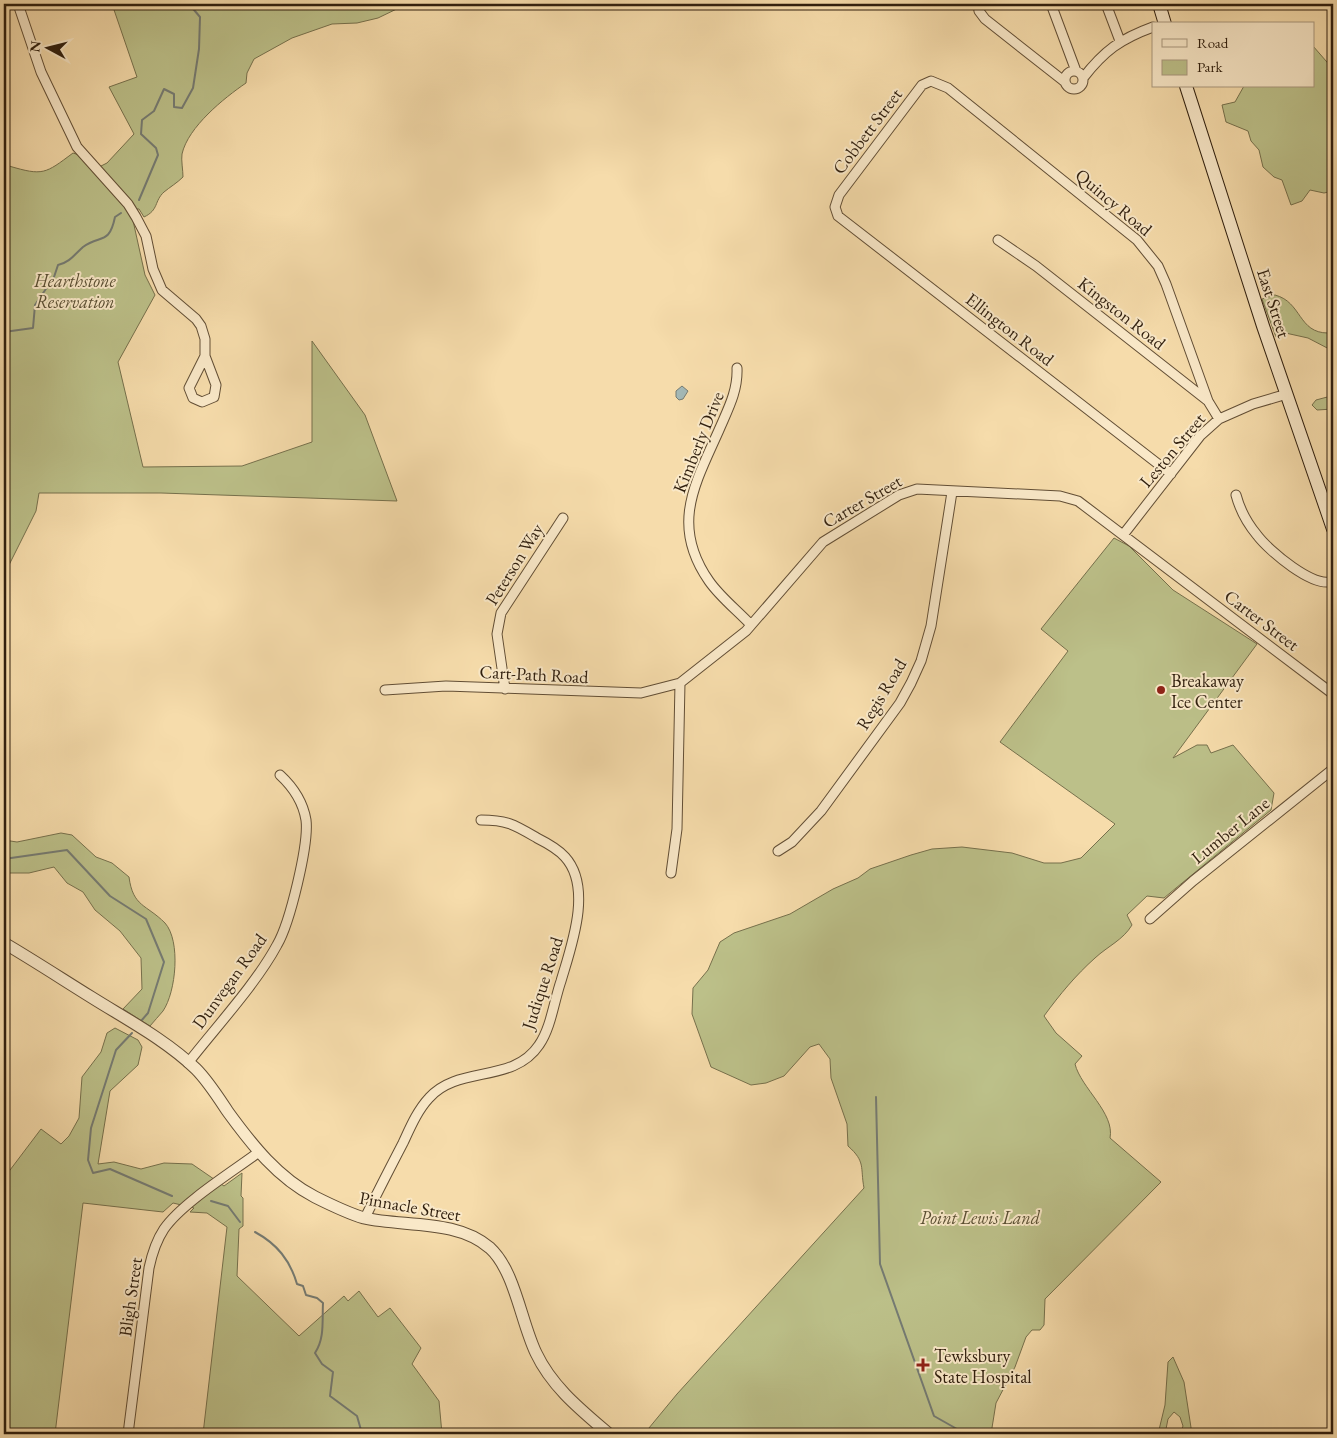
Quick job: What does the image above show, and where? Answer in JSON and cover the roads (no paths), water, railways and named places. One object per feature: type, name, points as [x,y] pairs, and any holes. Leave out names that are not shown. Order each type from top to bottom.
[{"type":"main road","points":[[1159,4],[1162,22]]},
{"type":"main road","name":"East Street","points":[[1187,88],[1333,529]]},
{"type":"street","points":[[18,4],[41,72],[77,147],[94,169],[128,204],[136,217],[146,236],[151,263],[160,286],[168,296],[193,316],[201,326],[205,340],[205,356],[217,390],[212,399],[202,402],[193,398],[189,388],[205,356]]},
{"type":"street","points":[[978,4],[979,11],[985,18],[1066,82],[1070,88],[1076,88],[1080,86],[1079,75],[1051,4]]},
{"type":"street","points":[[1106,4],[1120,41]]},
{"type":"street","points":[[1066,82],[1068,74],[1079,75],[1120,41],[1152,28]]},
{"type":"street","name":"Cobbett Street","points":[[835,207],[839,195],[922,85],[931,80]]},
{"type":"street","name":"Quincy Road","points":[[931,80],[948,88],[1020,144],[1137,240],[1148,252],[1158,266],[1166,284],[1208,401]]},
{"type":"street","name":"Ellington Road","points":[[835,207],[843,222],[1171,474]]},
{"type":"street","name":"Kingston Road","points":[[998,240],[1036,266],[1208,401],[1219,419]]},
{"type":"street","name":"Kimberly Drive","points":[[737,368],[735,392],[694,488],[688,528],[691,548],[709,582],[751,625]]},
{"type":"street","name":"Leston Street","points":[[1123,535],[1200,436],[1219,419],[1253,404],[1287,394]]},
{"type":"street","name":"Carter Street","points":[[680,683],[751,625],[823,542],[906,491],[917,489],[1066,497],[1078,501],[1333,694]]},
{"type":"street","name":"Regis Road","points":[[778,851],[792,842],[821,811],[911,683],[926,646],[931,626],[952,492]]},
{"type":"street","points":[[1236,495],[1240,509],[1262,541],[1312,580],[1328,583],[1333,581]]},
{"type":"street","name":"Peterson Way","points":[[506,689],[497,634],[499,618],[563,518]]},
{"type":"street","points":[[671,873],[677,829],[680,683]]},
{"type":"street","name":"Cart-Path Road","points":[[385,690],[446,686],[641,693],[680,683]]},
{"type":"street","name":"Lumber Lane","points":[[1150,919],[1193,881],[1333,769]]},
{"type":"street","name":"Dunvegan Road","points":[[188,1063],[274,952],[285,927],[306,830],[305,815],[296,792],[280,775]]},
{"type":"street","name":"Judique Road","points":[[365,1218],[418,1114],[436,1090],[462,1079],[511,1068],[526,1060],[539,1045],[575,937],[578,910],[577,889],[570,864],[565,856],[509,822],[481,820]]},
{"type":"street","name":"Pinnacle Street","points":[[5,946],[126,1019],[188,1063],[212,1089],[259,1152],[292,1182],[312,1195],[348,1213],[365,1218],[449,1229],[473,1237],[491,1250],[505,1270],[527,1334],[545,1370],[571,1402],[609,1434]]},
{"type":"street","name":"Bligh Street","points":[[128,1434],[149,1268],[156,1242],[163,1230],[178,1213],[259,1152]]},
{"type":"waterway","points":[[139,200],[158,155],[156,148],[141,134],[142,120],[154,111],[164,89],[174,94],[174,107],[182,108],[193,88],[199,49],[200,17],[189,4]]},
{"type":"waterway","points":[[4,332],[33,328],[35,305],[54,277],[58,265],[69,260],[89,243],[107,236],[113,226],[115,217],[121,213]]},
{"type":"waterway","points":[[4,859],[67,850],[110,896],[146,919],[164,962],[148,1013],[141,1021]]},
{"type":"waterway","points":[[132,1033],[116,1050],[91,1128],[88,1160],[93,1173],[110,1169],[172,1196]]},
{"type":"waterway","points":[[876,1097],[880,1264],[934,1416],[957,1429],[958,1434]]},
{"type":"waterway","points":[[211,1201],[228,1206],[240,1222]]},
{"type":"waterway","points":[[255,1232],[270,1242],[282,1254],[291,1267],[297,1284],[303,1286],[306,1295],[317,1298],[323,1303],[322,1335],[315,1353],[322,1364],[333,1372],[330,1396],[357,1416],[361,1430],[370,1434]]},
{"type":"place","name":"Breakaway Ice Center","points":[[1161,690]]},
{"type":"place","name":"Tewksbury State Hospital","points":[[923,1365]]},
{"type":"park label","name":"Hearthstone Reservation","points":[[75,290]]},
{"type":"park label","name":"Point Lewis Land","points":[[980,1217]]}]
